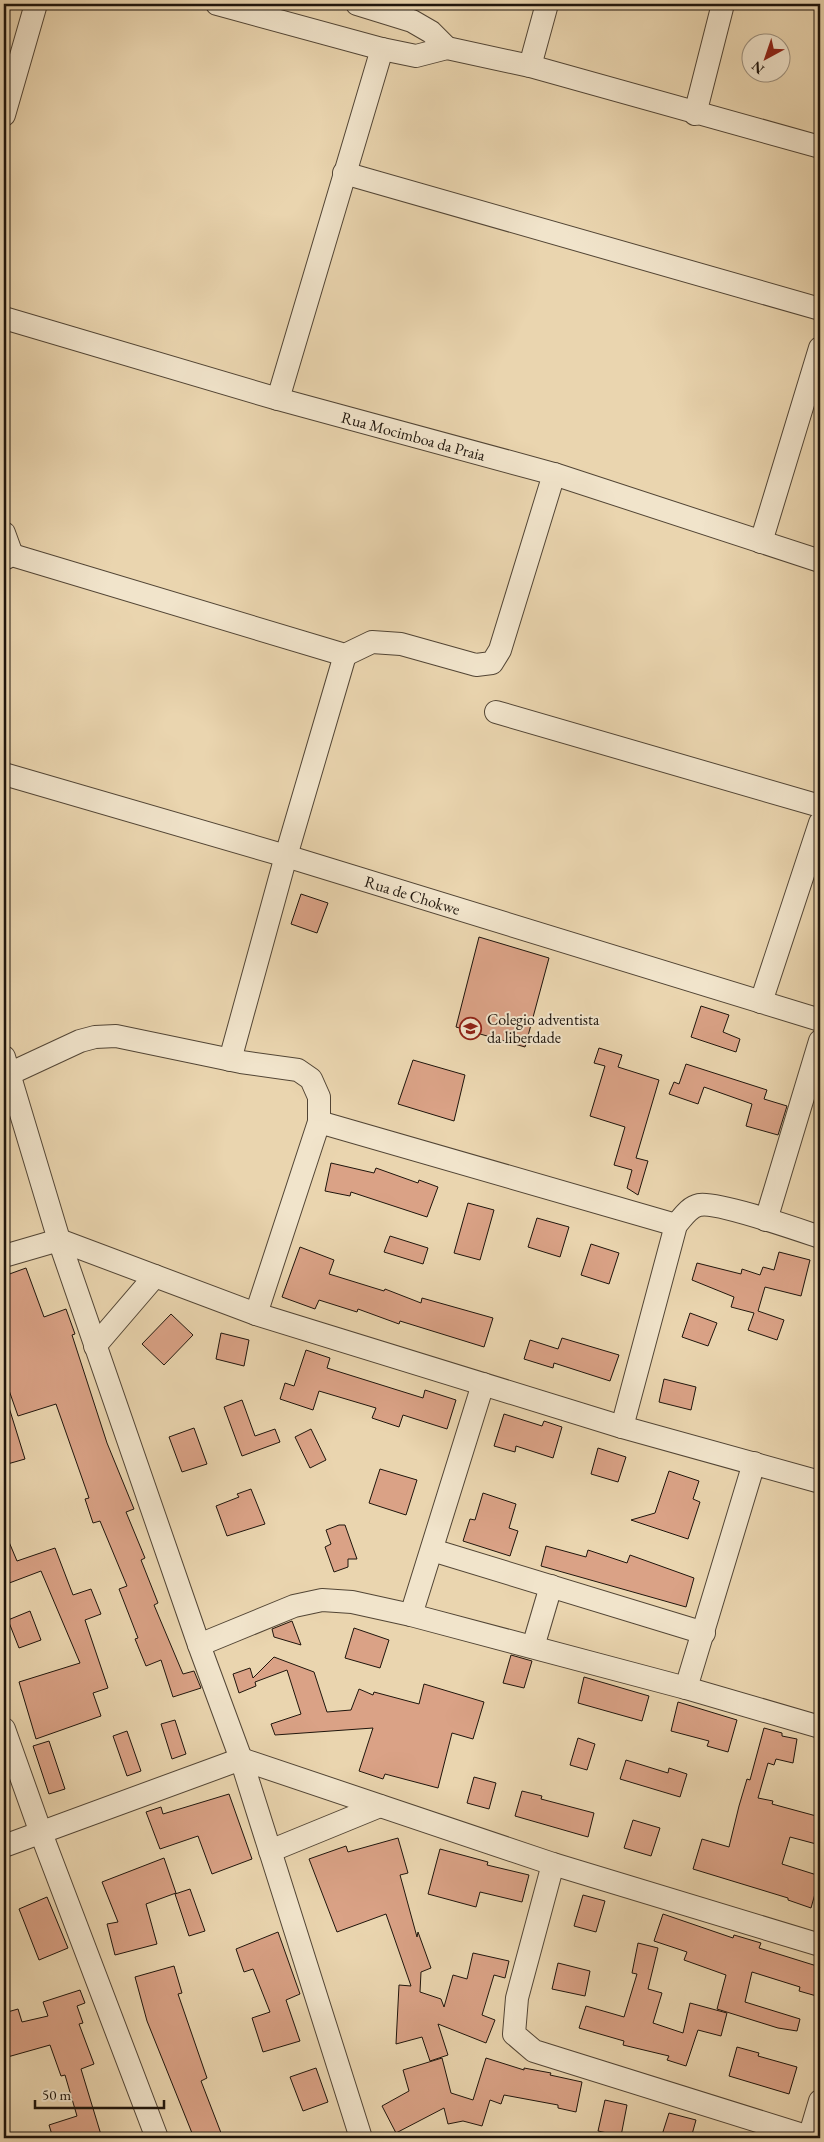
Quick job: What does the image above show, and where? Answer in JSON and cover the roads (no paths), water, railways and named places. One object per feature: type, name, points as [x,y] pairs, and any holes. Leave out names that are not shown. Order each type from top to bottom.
[{"type":"street","points":[[4,115],[36,4]]},
{"type":"street","points":[[217,4],[382,49],[416,56],[447,48],[530,66],[820,148]]},
{"type":"street","points":[[530,66],[547,4]]},
{"type":"street","points":[[695,114],[723,4]]},
{"type":"street","points":[[365,5],[412,21],[431,32],[447,48]]},
{"type":"street","points":[[278,399],[382,49]]},
{"type":"street","points":[[344,173],[820,310]]},
{"type":"street","name":"Rua Mocimboa da Praia","points":[[4,318],[278,399],[554,474],[820,561]]},
{"type":"street","points":[[761,542],[820,348]]},
{"type":"street","points":[[4,533],[8,557],[345,655],[372,642],[401,644],[476,666],[492,663],[500,650],[554,474]]},
{"type":"street","points":[[230,1060],[286,856],[345,655]]},
{"type":"street","points":[[496,712],[820,806]]},
{"type":"street","name":"Rua de Chokwe","points":[[4,774],[286,856],[820,1020]]},
{"type":"street","points":[[761,1002],[820,823]]},
{"type":"street","points":[[256,1314],[319,1122],[319,1097],[311,1079],[298,1070],[230,1060],[141,1041],[103,1036],[6,1065],[58,1240],[199,1645],[241,1759],[362,2138]]},
{"type":"street","points":[[766,1220],[820,1041]]},
{"type":"street","points":[[319,1122],[676,1225]]},
{"type":"street","points":[[622,1427],[676,1225],[695,1206],[702,1204],[766,1220],[820,1237]]},
{"type":"street","points":[[4,1256],[58,1240],[256,1314],[622,1427],[754,1462],[820,1482]]},
{"type":"street","points":[[95,1346],[155,1276]]},
{"type":"street","points":[[412,1615],[483,1384]]},
{"type":"street","points":[[686,1688],[754,1462]]},
{"type":"street","points":[[432,1550],[704,1633]]},
{"type":"street","points":[[533,1647],[551,1586]]},
{"type":"street","points":[[199,1645],[294,1606],[322,1600],[352,1602],[412,1615],[533,1647],[820,1726]]},
{"type":"street","points":[[4,1729],[41,1833],[157,2138]]},
{"type":"street","points":[[4,1846],[241,1759],[552,1864],[820,1945]]},
{"type":"street","points":[[270,1851],[380,1806]]},
{"type":"street","points":[[552,1864],[517,1998],[514,2034],[534,2051],[809,2137],[820,2101]]},
{"type":"place","name":"Colegio adventista da liberdade","points":[[471,1028]]}]
